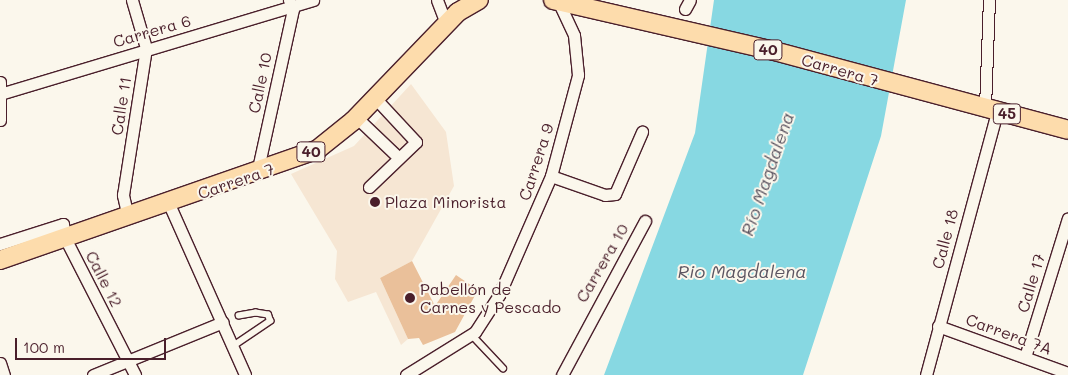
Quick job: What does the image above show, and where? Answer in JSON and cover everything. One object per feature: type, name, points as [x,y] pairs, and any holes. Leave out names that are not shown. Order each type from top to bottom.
[{"type":"main road","name":"Carrera 7","points":[[0,260],[64,231],[128,217],[169,204],[318,149],[356,118],[446,24],[479,0]]},
{"type":"main road","name":"Carrera 7","points":[[556,1],[774,51],[946,99],[1068,130]]},
{"type":"street","name":"Calle 11","points":[[128,217],[123,195],[146,48],[132,0]]},
{"type":"street","name":"Carrera 6","points":[[1,90],[291,4],[313,0]]},
{"type":"street","points":[[437,0],[446,24]]},
{"type":"street","name":"Calle 18","points":[[926,375],[991,110],[989,0]]},
{"type":"street","name":"Carrera 9","points":[[406,375],[471,334],[499,295],[552,176],[578,75],[574,35],[556,1]]},
{"type":"street","name":"Calle 10","points":[[257,173],[291,4]]},
{"type":"street","points":[[0,120],[1,90]]},
{"type":"street","points":[[369,186],[416,142],[375,98]]},
{"type":"street","points":[[356,118],[399,158]]},
{"type":"street","points":[[552,176],[605,195],[615,194],[642,132]]},
{"type":"street","points":[[169,204],[246,375]]},
{"type":"street","name":"Calle 17","points":[[1025,357],[1068,218]]},
{"type":"street","name":"Carrera 10","points":[[562,375],[645,221]]},
{"type":"street","name":"Carrera 7","points":[[0,244],[64,231]]},
{"type":"street","name":"Calle 12","points":[[64,231],[135,375]]},
{"type":"street","points":[[93,375],[223,322]]},
{"type":"street","name":"Carrera 7A","points":[[938,326],[1068,373]]},
{"type":"street","points":[[0,362],[4,375]]},
{"type":"lane","points":[[233,346],[270,321],[268,315],[256,313],[238,316]]},
{"type":"lane","points":[[471,334],[503,368]]},
{"type":"shaded area","name":"Plaza Minorista","points":[[411,84],[446,132],[454,186],[412,261],[380,278],[408,339],[401,345],[376,292],[348,302],[335,279],[337,251],[291,174],[354,146]]},
{"type":"water","name":"Rio Magdalena","points":[[714,0],[906,0],[881,136],[803,375],[604,375],[695,133]]},
{"type":"building","name":"Pabellón de Carnes y Pescado","points":[[412,261],[435,306],[456,275],[478,290],[455,332],[423,345],[419,338],[408,339],[380,278]]},
{"type":"place","name":"Plaza Minorista","points":[[375,202]]},
{"type":"place","name":"Pabellón de Carnes y Pescado","points":[[410,298]]},
{"type":"water label","name":"Río Magdalena","points":[[767,174]]}]
